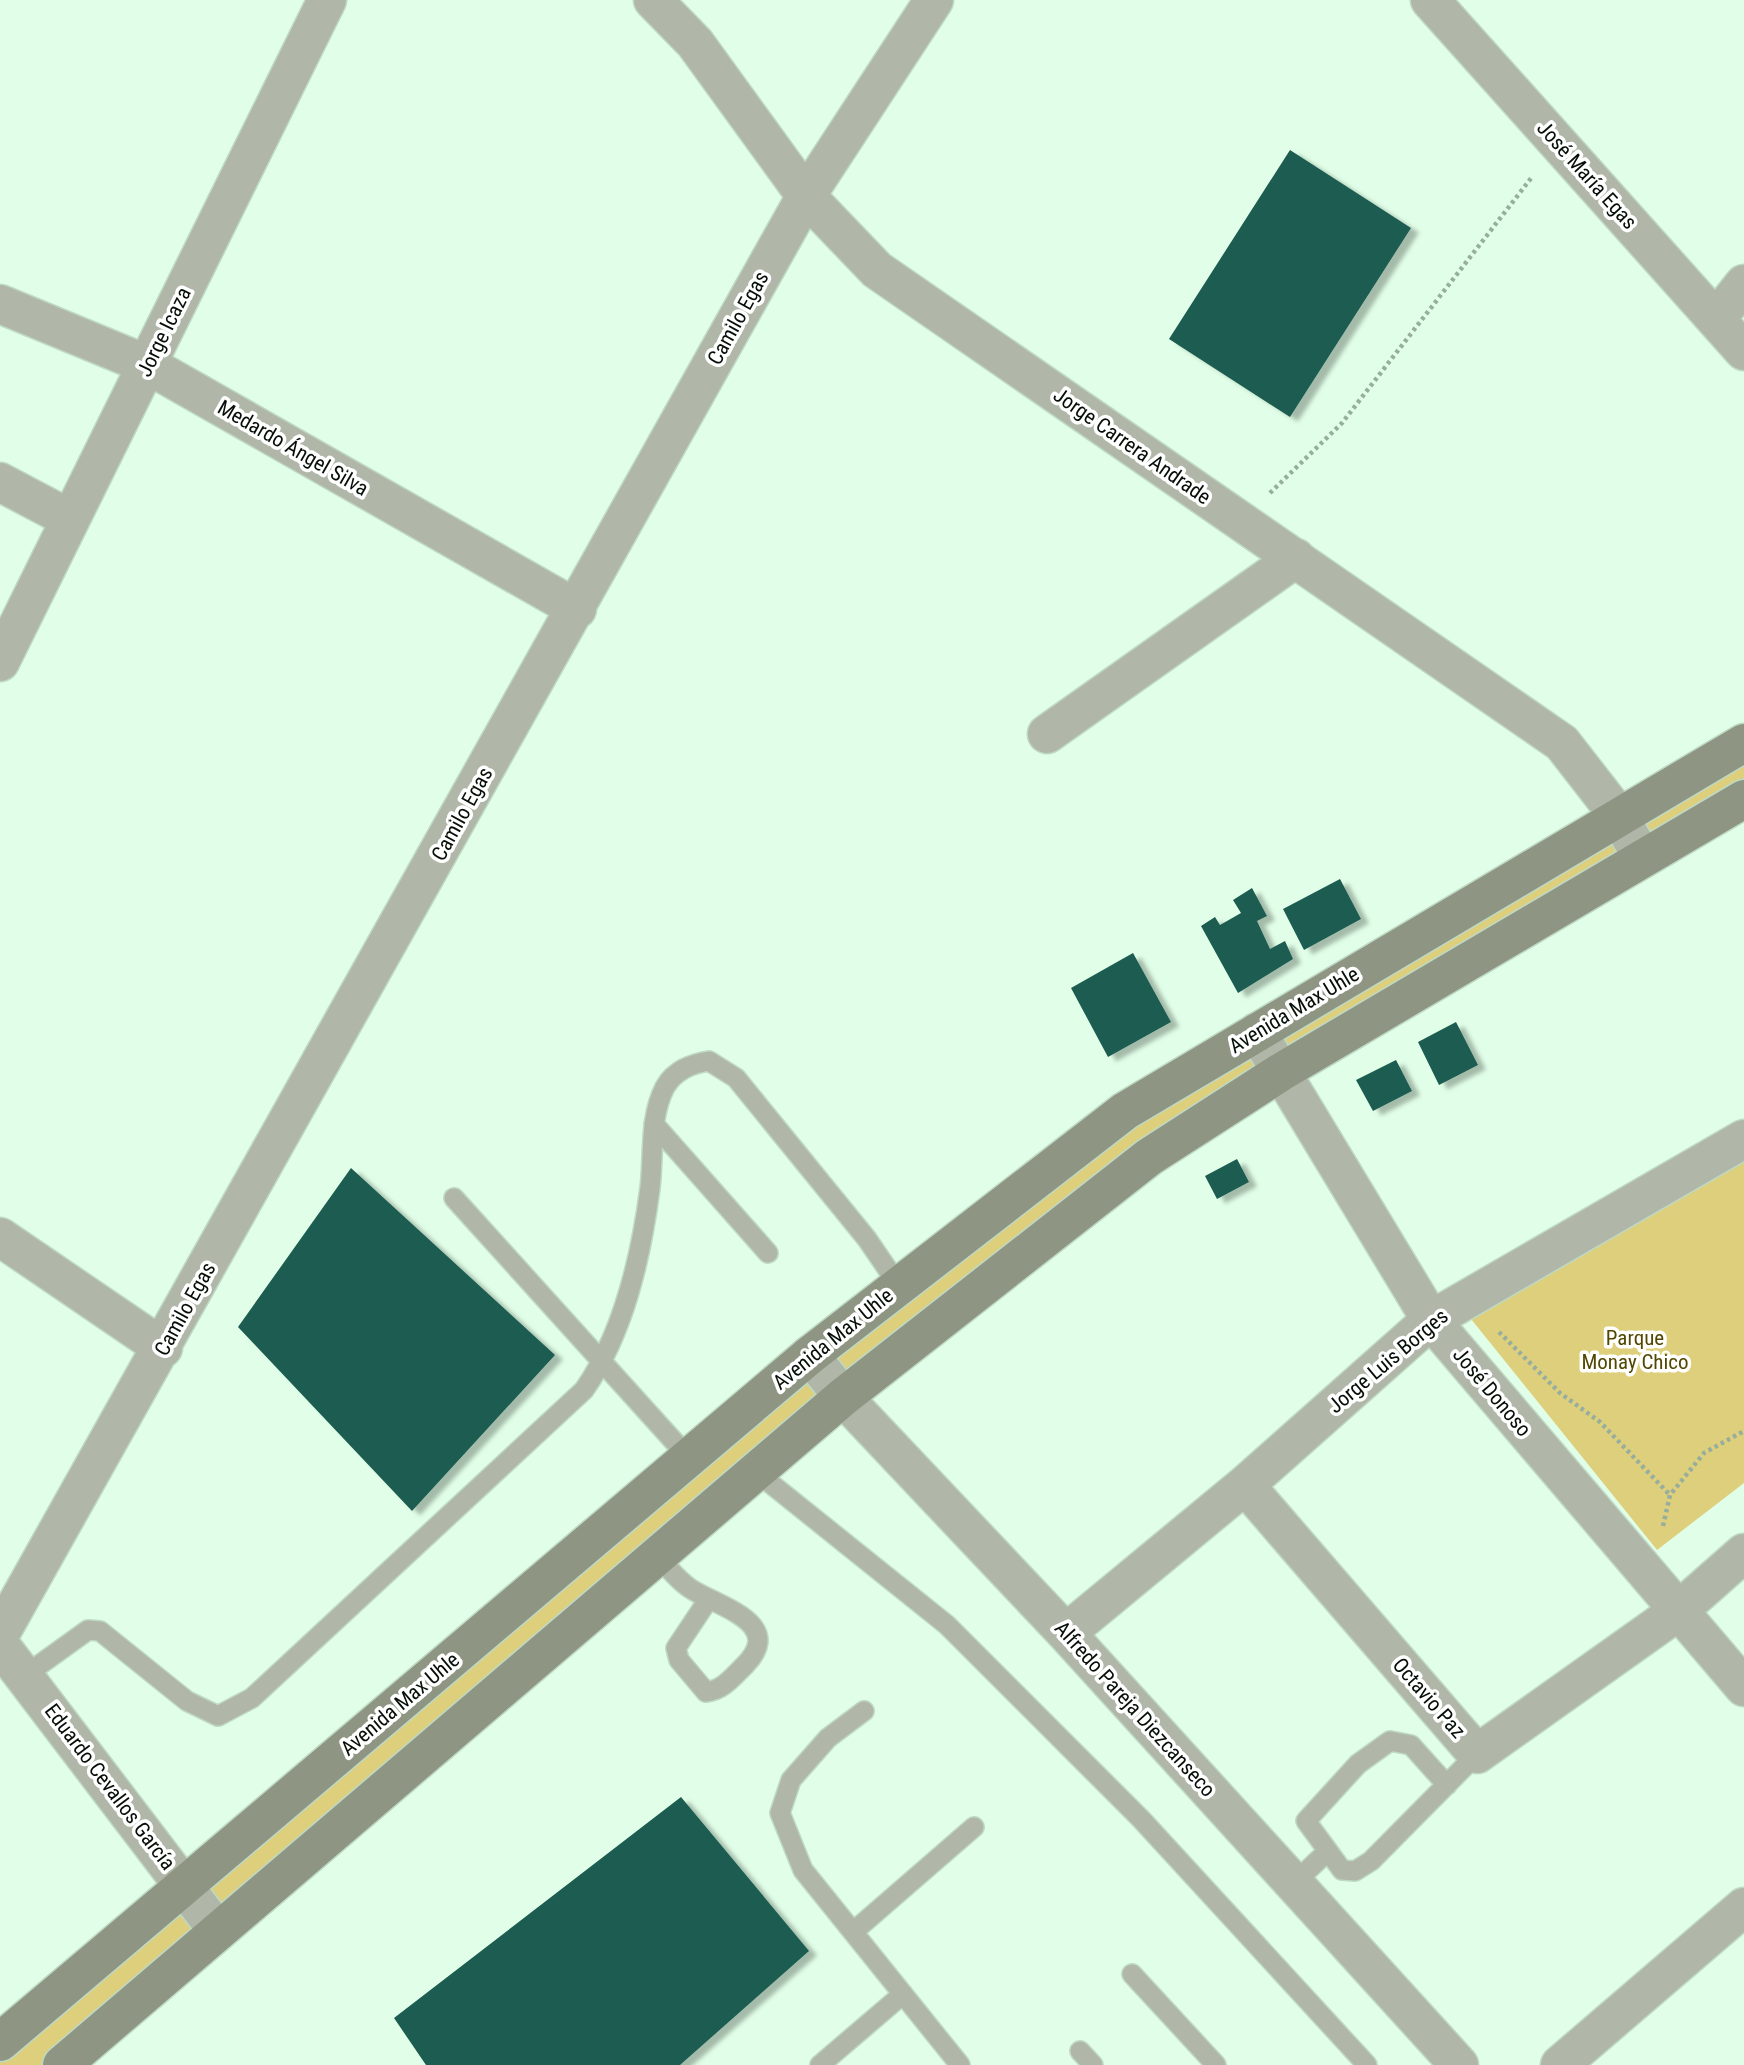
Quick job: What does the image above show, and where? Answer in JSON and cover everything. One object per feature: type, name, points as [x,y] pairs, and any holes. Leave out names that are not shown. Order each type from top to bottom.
[{"type":"main road","name":"Avenida Max Uhle","points":[[0,2042],[186,1887],[810,1355],[1125,1111],[1618,815],[1744,743]]},
{"type":"main road","points":[[62,2065],[843,1397],[1149,1157],[1281,1072],[1744,799]]},
{"type":"street","name":"Jorge Icaza","points":[[0,662],[327,0]]},
{"type":"street","name":"Jorge Carrera Andrade","points":[[653,0],[695,43],[806,196],[877,270],[1562,743],[1618,815],[1642,857]]},
{"type":"street","name":"Camilo Egas","points":[[0,1634],[163,1348],[806,196],[934,0]]},
{"type":"street","name":"José María Egas","points":[[1430,0],[1744,351]]},
{"type":"street","points":[[1717,318],[1744,284]]},
{"type":"street","name":"Medardo Ángel Silva","points":[[0,304],[148,365],[577,608]]},
{"type":"street","points":[[0,482],[70,519]]},
{"type":"street","points":[[1047,734],[1296,558]]},
{"type":"street","name":"José Donoso","points":[[1256,1032],[1431,1320],[1677,1612],[1744,1687]]},
{"type":"street","name":"Jorge Luis Borges","points":[[1066,1633],[1245,1485],[1431,1320],[1744,1139]]},
{"type":"street","points":[[0,1237],[163,1348]]},
{"type":"street","name":"Alfredo Pareja Diezcanseco","points":[[810,1355],[843,1397],[1066,1633],[1459,2065]]},
{"type":"street","name":"Octavio Paz","points":[[1245,1485],[1477,1754],[1677,1612],[1744,1553]]},
{"type":"street","name":"Eduardo Cevallos García","points":[[0,1644],[218,1931]]},
{"type":"street","points":[[1560,2065],[1744,1907]]},
{"type":"lane","points":[[24,1676],[88,1630],[100,1631],[187,1701],[218,1716],[252,1698],[536,1437],[584,1390],[604,1361],[634,1275],[650,1187],[654,1124],[666,1086],[688,1064],[709,1061],[736,1078],[867,1239],[899,1286]]},
{"type":"lane","points":[[654,1124],[768,1253]]},
{"type":"lane","points":[[454,1198],[689,1458]]},
{"type":"lane","points":[[755,1471],[947,1625],[1141,1819],[1367,2065]]},
{"type":"lane","points":[[657,1556],[687,1587],[708,1600],[730,1607],[752,1626],[760,1642],[757,1652],[727,1683],[716,1691],[706,1692],[692,1679],[679,1660],[676,1648],[708,1600]]},
{"type":"lane","points":[[864,1711],[828,1738],[790,1780],[780,1813],[803,1870],[960,2065]]},
{"type":"lane","points":[[1447,1785],[1412,1745],[1390,1741],[1358,1764],[1306,1821],[1342,1870],[1355,1871],[1371,1861],[1447,1785],[1477,1754]]},
{"type":"lane","points":[[853,1932],[974,1827]]},
{"type":"lane","points":[[1294,1883],[1328,1851]]},
{"type":"lane","points":[[1132,1974],[1216,2065]]},
{"type":"lane","points":[[820,2065],[903,1994]]},
{"type":"path","points":[[1241,521],[1342,423],[1558,143]]},
{"type":"path","points":[[1490,1328],[1500,1332],[1560,1393],[1600,1422],[1670,1495]]},
{"type":"path","points":[[1660,1539],[1670,1495],[1704,1453],[1744,1431]]},
{"type":"green space","points":[[1744,743],[1744,798],[1149,1157],[223,1927],[190,1886],[1125,1111]]},
{"type":"green space","name":"Parque Monay Chico","points":[[1744,1161],[1744,1483],[1657,1550],[1471,1319]]},
{"type":"green space","points":[[186,1887],[220,1933],[63,2065],[0,2065],[0,2042]]},
{"type":"building","points":[[1290,150],[1411,228],[1290,417],[1169,339]]},
{"type":"building","points":[[1340,879],[1361,919],[1304,950],[1283,909]]},
{"type":"building","points":[[1252,888],[1267,916],[1257,921],[1270,949],[1285,941],[1293,959],[1238,993],[1201,926],[1215,917],[1220,925],[1241,913],[1233,900]]},
{"type":"building","points":[[1133,953],[1171,1022],[1108,1057],[1071,988]]},
{"type":"building","points":[[1456,1022],[1478,1065],[1439,1085],[1418,1042]]},
{"type":"building","points":[[1396,1060],[1412,1091],[1373,1111],[1356,1080]]},
{"type":"building","points":[[1237,1159],[1249,1182],[1217,1199],[1205,1176]]},
{"type":"building","points":[[351,1168],[555,1355],[412,1511],[238,1327]]},
{"type":"building","points":[[681,1797],[809,1951],[680,2065],[426,2065],[394,2018]]}]
